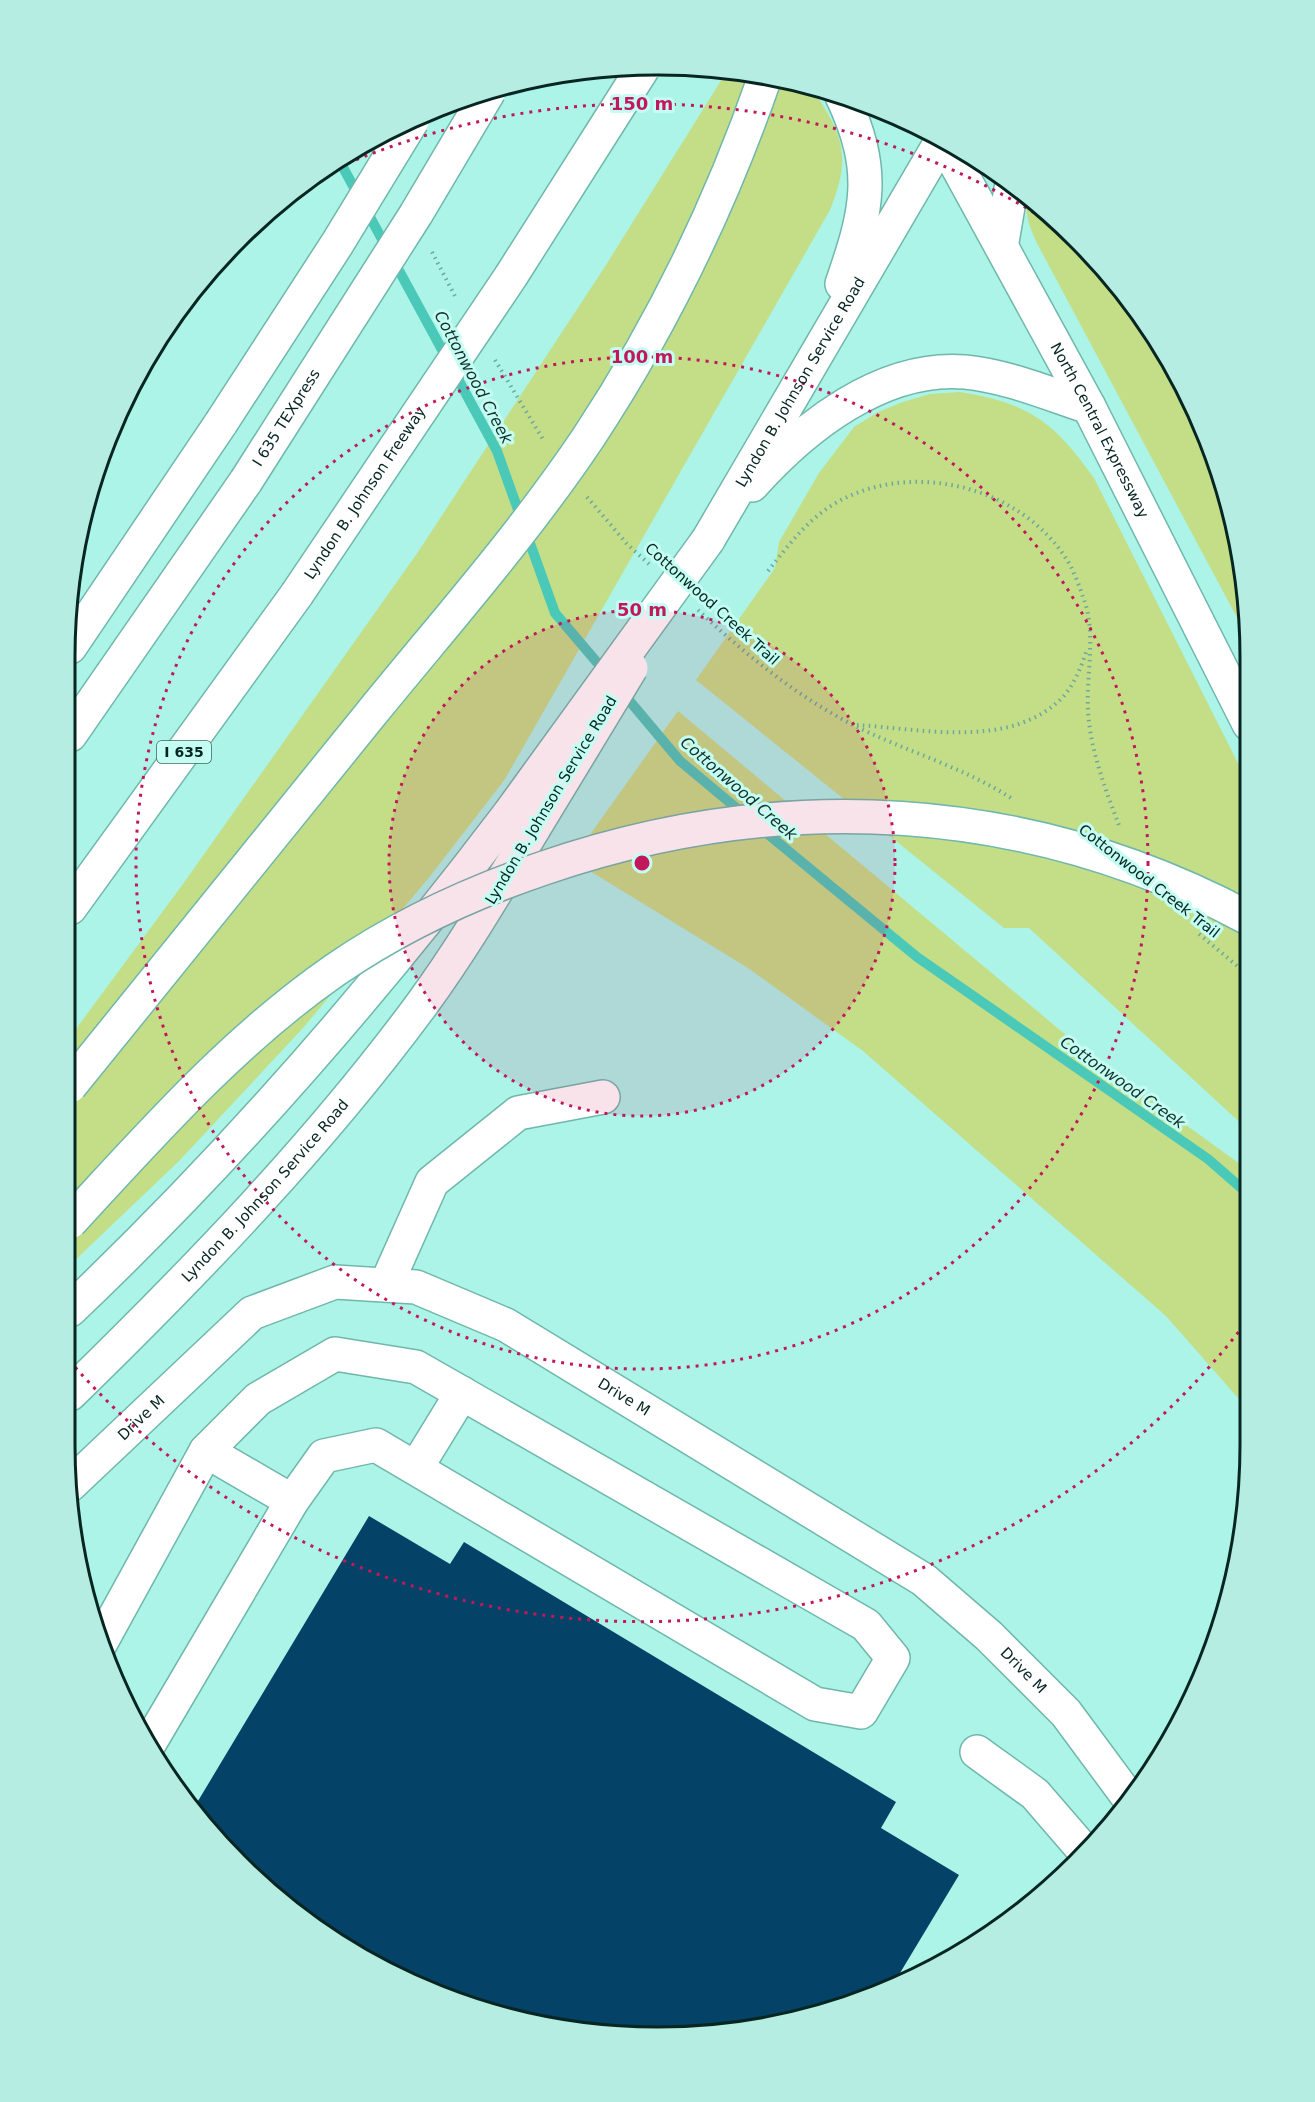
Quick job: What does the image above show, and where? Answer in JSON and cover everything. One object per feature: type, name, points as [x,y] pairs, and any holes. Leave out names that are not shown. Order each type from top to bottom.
[{"type":"main road","name":"Lyndon B. Johnson Freeway","points":[[75,901],[297,594],[505,286],[638,76]]},
{"type":"main road","points":[[75,1080],[500,555],[587,439],[638,358],[684,271],[730,172],[762,85]]},
{"type":"main road","name":"I 635 TEXpress","points":[[75,728],[246,481],[410,223],[482,102]]},
{"type":"main road","points":[[812,361],[854,246],[866,190],[865,163],[860,139],[846,107]]},
{"type":"main road","points":[[75,639],[221,423],[337,244],[405,133]]},
{"type":"main road","name":"Lyndon B. Johnson Service Road","points":[[708,540],[939,147]]},
{"type":"main road","name":"North Central Expressway","points":[[951,154],[1002,243],[1089,407],[1240,706]]},
{"type":"main road","points":[[1002,243],[1010,194]]},
{"type":"main road","points":[[75,1305],[170,1211],[289,1085],[427,921],[522,821],[708,540],[734,506],[782,456],[837,412],[891,382],[916,375],[964,372],[989,376],[1089,407]]},
{"type":"main road","points":[[75,1217],[216,1067],[294,1001],[334,971],[394,934],[452,904],[526,874],[608,847],[687,829],[764,818],[848,815],[907,818],[1011,832],[1090,853],[1179,885],[1240,914]]},
{"type":"main road","name":"Lyndon B. Johnson Service Road","points":[[75,1389],[223,1238],[375,1065],[456,954],[522,821]]},
{"type":"main road","points":[[386,1285],[432,1182],[518,1113],[603,1097]]},
{"type":"main road","name":"Drive M","points":[[76,1479],[252,1314],[335,1282],[416,1287],[507,1324],[924,1580],[989,1636],[1066,1713],[1125,1792]]},
{"type":"main road","points":[[106,1633],[206,1451],[258,1399],[335,1354],[416,1367],[866,1625],[893,1658],[861,1712],[815,1704],[376,1445],[324,1456],[292,1501],[149,1728]]},
{"type":"main road","points":[[416,1468],[462,1394]]},
{"type":"main road","points":[[206,1451],[292,1501]]},
{"type":"main road","points":[[977,1752],[1035,1794],[1079,1845]]},
{"type":"path","points":[[429,241],[432,253],[458,301]]},
{"type":"path","points":[[490,352],[546,444]]},
{"type":"path","points":[[768,571],[808,522],[836,503],[870,489],[906,482],[956,484],[995,499],[1035,523],[1067,560],[1084,600],[1089,623],[1088,712],[1097,761],[1121,830]]},
{"type":"path","name":"Cottonwood Creek Trail","points":[[585,495],[627,544],[652,567]]},
{"type":"path","name":"Cottonwood Creek Trail","points":[[693,605],[734,643],[782,681],[853,725],[1003,793],[1020,803]]},
{"type":"path","points":[[853,725],[988,731],[1029,722],[1062,698],[1079,673],[1088,648]]},
{"type":"path","name":"Cottonwood Creek Trail","points":[[1196,932],[1240,968]]},
{"type":"green space","points":[[722,79],[771,86],[818,98],[830,117],[841,144],[841,173],[830,210],[505,779],[431,875],[303,1028],[179,1161],[75,1260],[75,1030],[183,884],[418,552],[606,265]]},
{"type":"green space","points":[[1026,207],[1069,246],[1120,303],[1162,366],[1180,400],[1196,435],[1220,507],[1229,544],[1239,621],[1040,249]]},
{"type":"green space","points":[[960,392],[1004,402],[1038,418],[1066,442],[1094,478],[1240,767],[1240,1123],[1029,928],[1004,928],[696,680],[775,568],[779,542],[819,473],[854,427],[878,412],[930,394]]},
{"type":"green space","points":[[678,711],[1097,1061],[1240,1164],[1240,1400],[1166,1316],[863,1051],[748,968],[572,860]]},
{"type":"building","points":[[369,1516],[450,1564],[464,1542],[896,1802],[881,1828],[959,1875],[899,1974],[880,1983],[845,1996],[771,2016],[696,2026],[619,2026],[544,2016],[470,1996],[435,1983],[366,1949],[303,1907],[273,1882],[220,1829],[197,1802]]},
{"type":"waterway","name":"Cottonwood Creek","points":[[343,167],[497,451],[555,613],[606,673]]},
{"type":"waterway","name":"Cottonwood Creek","points":[[622,692],[680,761],[746,816]]},
{"type":"waterway","name":"Cottonwood Creek","points":[[763,830],[917,957],[1208,1159],[1240,1187]]}]
